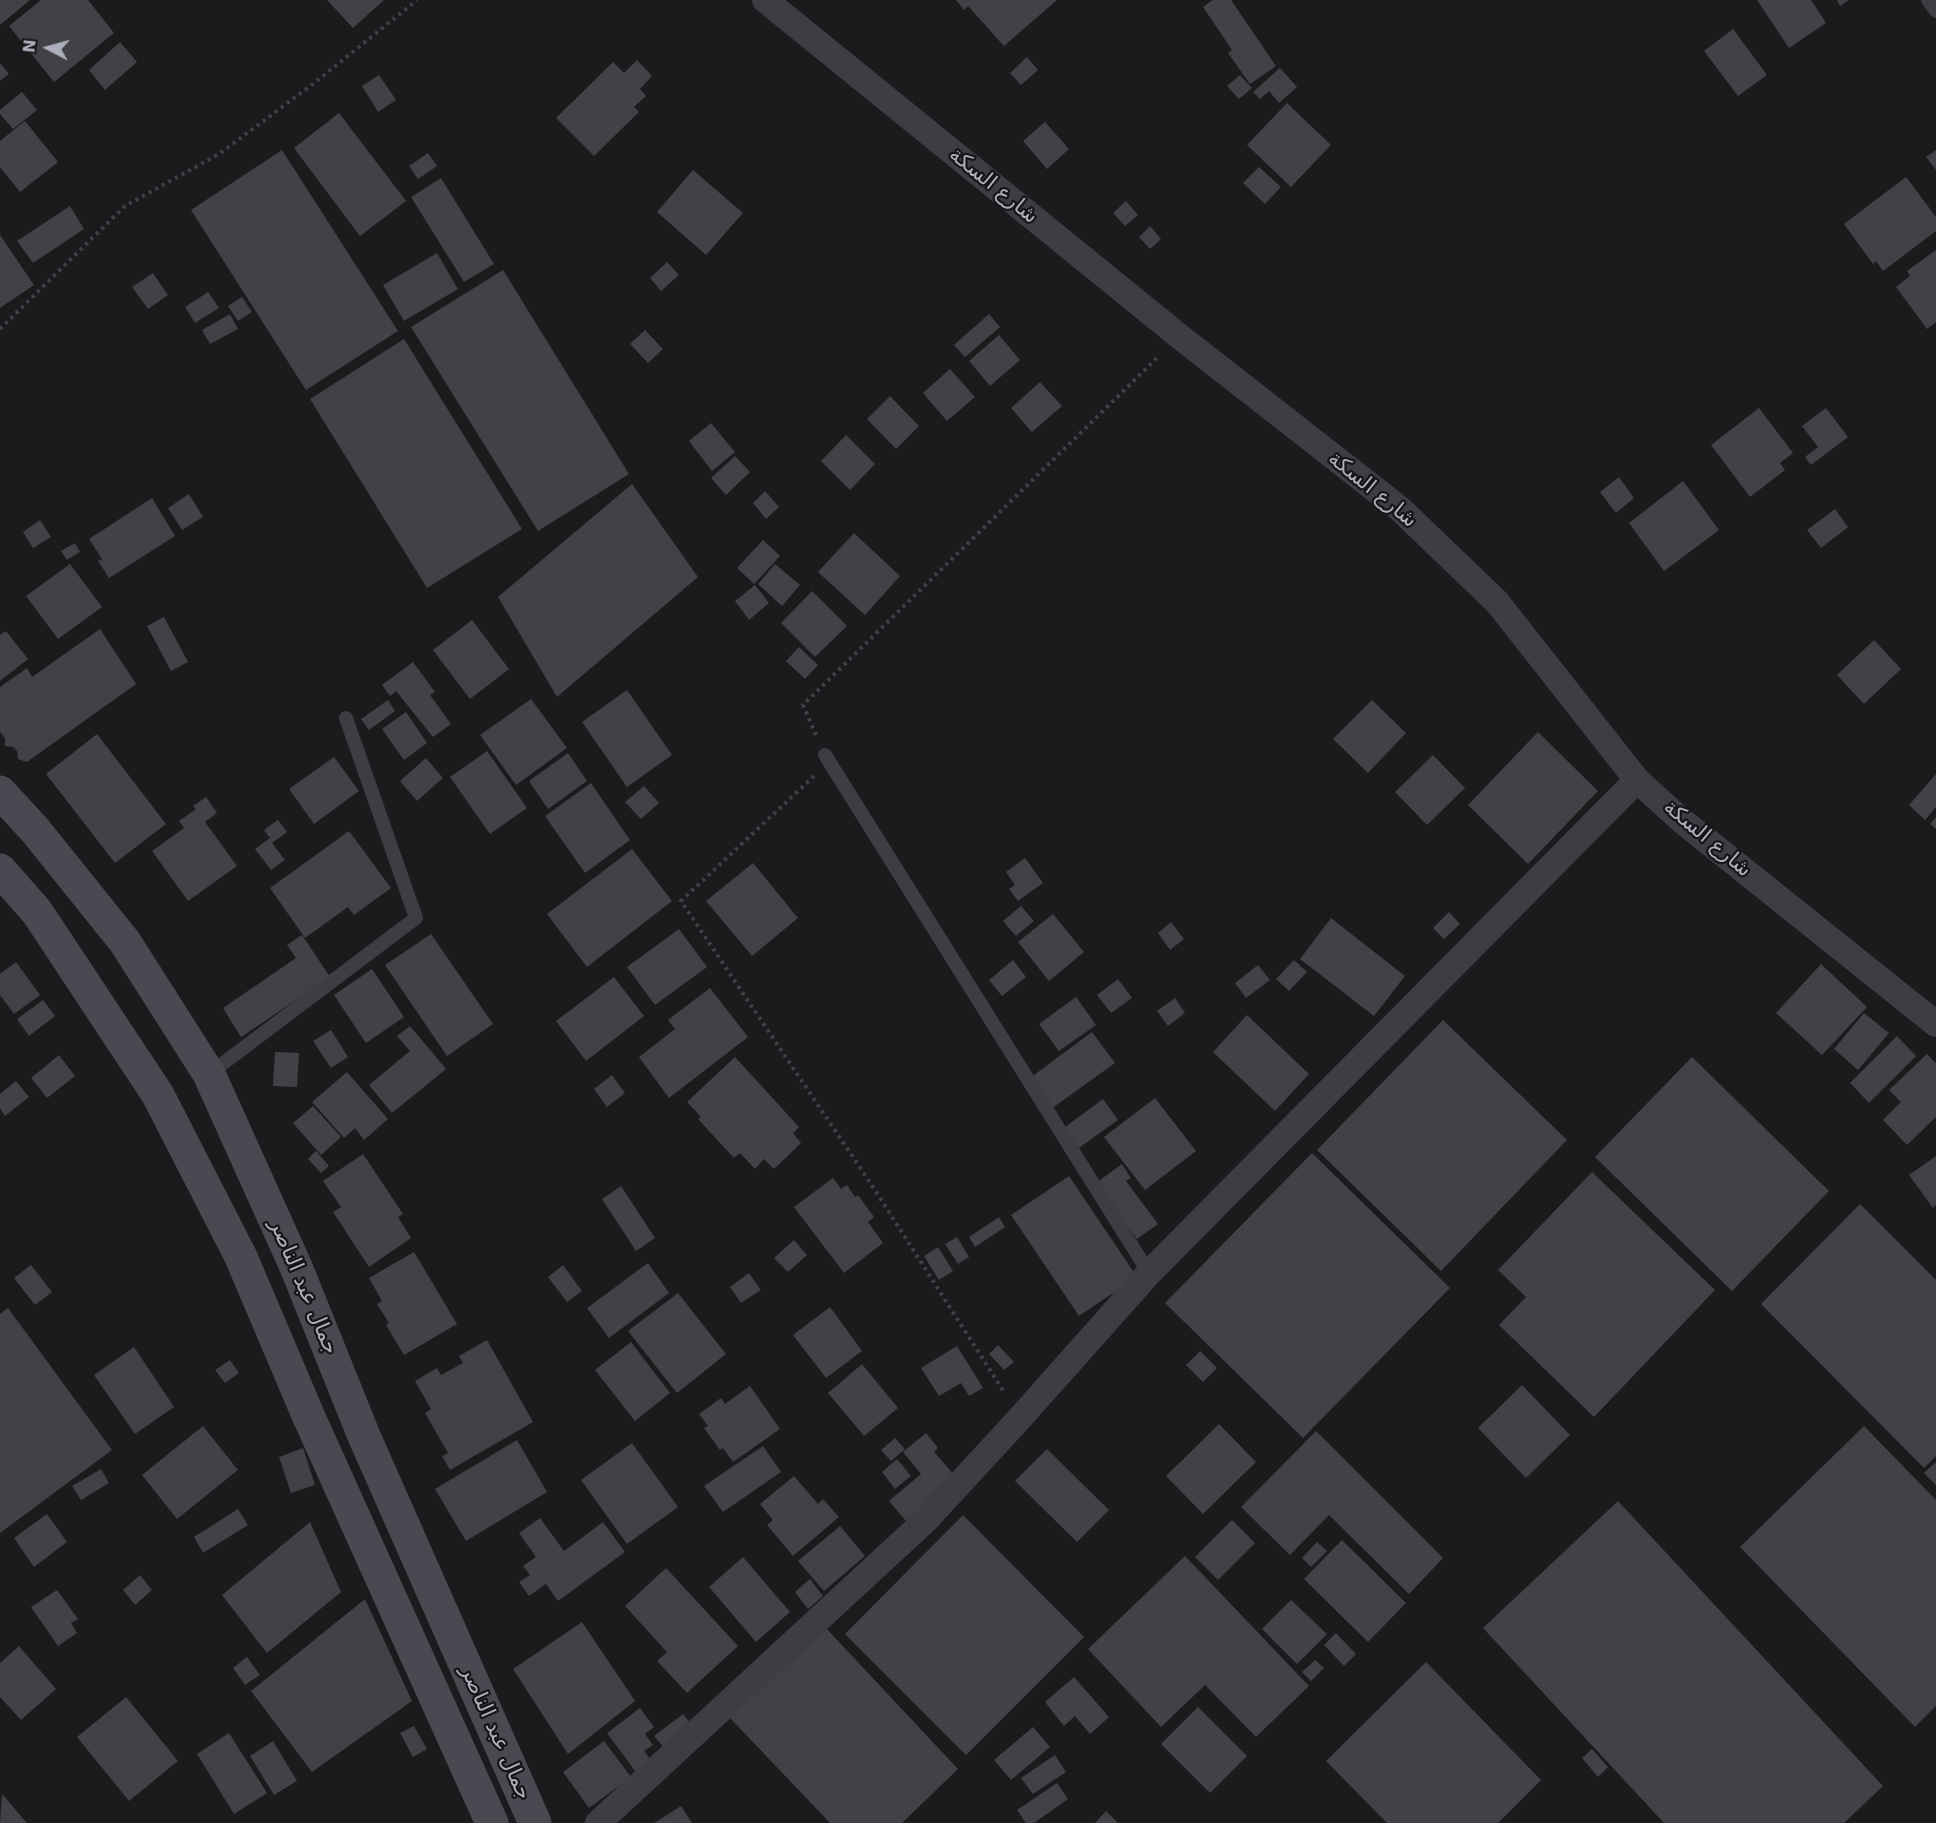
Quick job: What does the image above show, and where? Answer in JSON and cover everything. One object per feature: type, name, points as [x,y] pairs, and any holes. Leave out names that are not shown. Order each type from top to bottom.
[{"type":"main road","name":"جمال عبد الناصر","points":[[0,792],[35,830],[125,942],[209,1074],[296,1267],[364,1436],[535,1823]]},
{"type":"main road","name":"جمال عبد الناصر","points":[[0,870],[37,912],[158,1095],[241,1257],[308,1415],[492,1823]]},
{"type":"street","name":"شارع السكة","points":[[765,0],[1179,336],[1399,508],[1497,602],[1637,780],[1681,820],[1936,1024]]},
{"type":"street","points":[[598,1823],[926,1520],[1149,1273],[1637,780]]},
{"type":"lane","points":[[1928,0],[1936,11]]},
{"type":"lane","points":[[209,1074],[416,918],[346,718]]},
{"type":"lane","points":[[825,755],[1149,1273]]},
{"type":"path","points":[[0,330],[125,206],[219,154],[313,84],[417,0]]},
{"type":"building","points":[[0,0],[30,0],[0,25]]},
{"type":"building","points":[[41,0],[88,0],[114,33],[54,82],[9,26]]},
{"type":"building","points":[[327,0],[384,0],[353,28]]},
{"type":"building","points":[[956,0],[1057,0],[1004,46],[968,6],[964,10]]},
{"type":"building","points":[[1213,0],[1231,0],[1276,66],[1250,84],[1228,53],[1232,50],[1203,7]]},
{"type":"building","points":[[1757,0],[1811,0],[1826,23],[1789,48]]},
{"type":"building","points":[[1837,0],[1849,0],[1840,6]]},
{"type":"building","points":[[1733,29],[1767,75],[1738,96],[1704,51]]},
{"type":"building","points":[[120,42],[137,62],[105,90],[89,70]]},
{"type":"building","points":[[1027,57],[1038,70],[1021,85],[1010,73]]},
{"type":"building","points":[[637,60],[652,76],[640,89],[646,96],[634,107],[639,112],[594,156],[556,118],[613,62],[624,73]]},
{"type":"building","points":[[0,63],[9,74],[0,81]]},
{"type":"building","points":[[1280,68],[1297,87],[1279,103],[1269,91],[1260,99],[1253,92]]},
{"type":"building","points":[[379,75],[396,100],[378,112],[362,86]]},
{"type":"building","points":[[1240,75],[1252,88],[1239,99],[1227,86]]},
{"type":"building","points":[[22,92],[37,110],[13,129],[0,114],[0,110]]},
{"type":"building","points":[[1287,103],[1331,145],[1291,187],[1247,145]]},
{"type":"building","points":[[339,113],[406,201],[360,236],[294,148]]},
{"type":"building","points":[[25,121],[58,162],[20,192],[0,167],[0,141]]},
{"type":"building","points":[[1045,122],[1069,149],[1047,169],[1023,141]]},
{"type":"building","points":[[282,150],[398,331],[306,390],[191,210]]},
{"type":"building","points":[[1936,150],[1936,170],[1926,157]]},
{"type":"building","points":[[428,153],[437,166],[418,179],[409,166]]},
{"type":"building","points":[[1259,167],[1281,187],[1265,204],[1243,183]]},
{"type":"building","points":[[693,170],[743,213],[706,255],[657,212]]},
{"type":"building","points":[[1906,177],[1936,217],[1936,231],[1883,271],[1876,261],[1873,264],[1844,224]]},
{"type":"building","points":[[441,178],[494,264],[464,282],[411,197]]},
{"type":"building","points":[[1126,201],[1138,215],[1125,226],[1113,213]]},
{"type":"building","points":[[70,206],[84,229],[33,263],[17,241]]},
{"type":"building","points":[[1150,226],[1161,239],[1150,249],[1139,237]]},
{"type":"building","points":[[0,235],[34,285],[0,308]]},
{"type":"building","points":[[1936,250],[1936,322],[1927,329],[1896,287],[1910,276],[1907,271]]},
{"type":"building","points":[[437,253],[458,289],[404,321],[383,285]]},
{"type":"building","points":[[667,262],[679,275],[661,291],[650,278]]},
{"type":"building","points":[[503,270],[629,474],[538,531],[411,327]]},
{"type":"building","points":[[153,273],[168,295],[148,309],[132,287]]},
{"type":"building","points":[[208,292],[219,308],[195,323],[185,307]]},
{"type":"building","points":[[242,297],[252,312],[238,321],[228,306]]},
{"type":"building","points":[[230,314],[238,329],[210,344],[202,330]]},
{"type":"building","points":[[989,314],[1000,327],[965,357],[954,345]]},
{"type":"building","points":[[645,330],[663,349],[648,363],[630,344]]},
{"type":"building","points":[[999,335],[1020,360],[990,386],[969,361]]},
{"type":"building","points":[[404,339],[522,529],[427,588],[310,399]]},
{"type":"building","points":[[950,369],[975,397],[947,421],[923,393]]},
{"type":"building","points":[[1040,382],[1062,406],[1032,432],[1011,408]]},
{"type":"building","points":[[890,396],[919,426],[896,449],[867,419]]},
{"type":"building","points":[[1759,408],[1793,453],[1780,463],[1785,470],[1750,497],[1711,445]]},
{"type":"building","points":[[1826,408],[1848,437],[1811,465],[1805,457],[1818,447],[1802,426]]},
{"type":"building","points":[[711,423],[735,452],[712,471],[689,441]]},
{"type":"building","points":[[846,435],[875,464],[850,490],[821,461]]},
{"type":"building","points":[[735,456],[750,472],[726,495],[711,478]]},
{"type":"building","points":[[1619,477],[1634,498],[1616,513],[1600,492]]},
{"type":"building","points":[[1683,481],[1719,530],[1664,571],[1629,523]]},
{"type":"building","points":[[632,484],[698,577],[557,697],[498,597]]},
{"type":"building","points":[[765,491],[779,507],[766,519],[753,503]]},
{"type":"building","points":[[189,494],[203,517],[182,530],[168,508]]},
{"type":"building","points":[[152,498],[175,536],[109,578],[98,561],[102,559],[89,539]]},
{"type":"building","points":[[1835,509],[1848,527],[1821,548],[1807,530]]},
{"type":"building","points":[[40,520],[51,537],[33,548],[23,532]]},
{"type":"building","points":[[854,533],[900,576],[865,615],[818,572]]},
{"type":"building","points":[[763,540],[780,556],[754,584],[737,568]]},
{"type":"building","points":[[75,543],[80,552],[67,560],[61,551]]},
{"type":"building","points":[[70,564],[102,607],[58,639],[26,596]]},
{"type":"building","points":[[775,564],[800,585],[782,606],[758,584]]},
{"type":"building","points":[[755,585],[769,603],[749,620],[735,601]]},
{"type":"building","points":[[812,591],[847,626],[815,657],[781,623]]},
{"type":"building","points":[[164,617],[188,662],[171,671],[147,626]]},
{"type":"building","points":[[472,620],[509,669],[470,699],[433,650]]},
{"type":"building","points":[[100,629],[136,684],[27,762],[18,759],[17,751],[13,747],[5,746],[5,738],[0,732],[0,687],[27,668],[32,677]]},
{"type":"building","points":[[6,631],[28,659],[0,681],[0,635]]},
{"type":"building","points":[[1874,640],[1901,669],[1864,704],[1837,675]]},
{"type":"building","points":[[799,647],[818,665],[805,679],[786,661]]},
{"type":"building","points":[[413,662],[435,692],[430,695],[451,724],[433,737],[396,691],[390,696],[382,685]]},
{"type":"building","points":[[627,690],[672,755],[627,787],[582,722]]},
{"type":"building","points":[[531,699],[567,748],[516,785],[480,735]]},
{"type":"building","points":[[388,700],[395,711],[369,730],[361,719]]},
{"type":"building","points":[[1372,700],[1406,733],[1368,773],[1333,739]]},
{"type":"building","points":[[406,712],[427,743],[404,760],[382,729]]},
{"type":"building","points":[[1538,732],[1598,791],[1528,864],[1468,805]]},
{"type":"building","points":[[97,734],[166,824],[115,863],[46,774]]},
{"type":"building","points":[[487,751],[527,808],[490,834],[450,777]]},
{"type":"building","points":[[568,753],[587,781],[548,809],[529,781]]},
{"type":"building","points":[[1433,755],[1465,788],[1427,825],[1395,792]]},
{"type":"building","points":[[334,757],[359,791],[314,824],[289,789]]},
{"type":"building","points":[[426,758],[443,778],[417,801],[400,781]]},
{"type":"building","points":[[1936,774],[1936,807],[1925,820],[1909,805]]},
{"type":"building","points":[[591,783],[630,840],[585,873],[545,816]]},
{"type":"building","points":[[644,786],[659,803],[641,819],[625,802]]},
{"type":"building","points":[[206,797],[217,813],[205,822],[237,866],[188,901],[152,851],[184,828],[179,821],[196,809],[193,806]]},
{"type":"building","points":[[1936,817],[1936,829],[1930,824]]},
{"type":"building","points":[[278,820],[287,832],[272,843],[285,860],[271,870],[255,849],[270,838],[264,830]]},
{"type":"building","points":[[349,831],[391,888],[354,915],[348,907],[305,938],[270,888]]},
{"type":"building","points":[[632,849],[672,901],[587,967],[547,914]]},
{"type":"building","points":[[1025,858],[1043,883],[1018,901],[1009,889],[1015,885],[1006,872]]},
{"type":"building","points":[[753,863],[798,918],[752,956],[706,901]]},
{"type":"building","points":[[1021,906],[1034,921],[1016,936],[1003,921]]},
{"type":"building","points":[[1449,912],[1460,924],[1444,939],[1433,928]]},
{"type":"building","points":[[1053,914],[1084,952],[1049,981],[1018,942]]},
{"type":"building","points":[[1331,918],[1405,976],[1374,1016],[1300,959]]},
{"type":"building","points":[[1171,922],[1184,939],[1170,950],[1158,933]]},
{"type":"building","points":[[679,929],[707,967],[655,1005],[627,967]]},
{"type":"building","points":[[431,934],[493,1024],[447,1056],[385,965]]},
{"type":"building","points":[[302,935],[330,977],[241,1037],[223,1008],[296,958],[287,945]]},
{"type":"building","points":[[1013,960],[1026,977],[1002,996],[989,980]]},
{"type":"building","points":[[1294,960],[1307,972],[1289,991],[1276,979]]},
{"type":"building","points":[[16,962],[40,995],[14,1014],[0,995],[0,974]]},
{"type":"building","points":[[1821,964],[1867,1007],[1822,1055],[1776,1013]]},
{"type":"building","points":[[1258,965],[1270,980],[1246,998],[1235,983]]},
{"type":"building","points":[[372,969],[404,1017],[366,1043],[334,995]]},
{"type":"building","points":[[614,977],[644,1016],[586,1061],[556,1021]]},
{"type":"building","points":[[1118,979],[1132,998],[1111,1013],[1097,995]]},
{"type":"building","points":[[710,988],[748,1037],[669,1098],[639,1057],[675,1029],[668,1020]]},
{"type":"building","points":[[1076,997],[1096,1025],[1059,1051],[1039,1024]]},
{"type":"building","points":[[1175,998],[1185,1013],[1168,1026],[1157,1011]]},
{"type":"building","points":[[43,1000],[55,1016],[29,1036],[17,1019]]},
{"type":"building","points":[[1864,1013],[1889,1033],[1858,1070],[1834,1049]]},
{"type":"building","points":[[1247,1015],[1309,1074],[1275,1111],[1213,1052]]},
{"type":"building","points":[[1443,1020],[1567,1140],[1441,1271],[1317,1150]]},
{"type":"building","points":[[410,1026],[446,1069],[392,1113],[369,1085],[410,1051],[397,1036]]},
{"type":"building","points":[[331,1030],[348,1057],[331,1068],[313,1041]]},
{"type":"building","points":[[1092,1032],[1115,1063],[1051,1109],[1030,1078]]},
{"type":"building","points":[[1897,1036],[1916,1056],[1869,1103],[1850,1083]]},
{"type":"building","points":[[275,1052],[299,1053],[297,1087],[273,1086]]},
{"type":"building","points":[[1927,1054],[1936,1063],[1936,1117],[1907,1145],[1883,1120],[1901,1102],[1889,1090]]},
{"type":"building","points":[[59,1055],[75,1076],[47,1098],[31,1078]]},
{"type":"building","points":[[735,1057],[799,1127],[793,1133],[801,1143],[774,1169],[764,1159],[755,1169],[740,1153],[734,1158],[698,1119],[701,1117],[687,1102]]},
{"type":"building","points":[[1692,1057],[1829,1191],[1732,1291],[1595,1157]]},
{"type":"building","points":[[347,1072],[388,1119],[364,1140],[355,1128],[344,1138],[312,1102]]},
{"type":"building","points":[[612,1075],[625,1093],[607,1107],[594,1089]]},
{"type":"building","points":[[16,1081],[29,1097],[5,1116],[0,1108],[0,1094]]},
{"type":"building","points":[[1155,1098],[1196,1151],[1145,1190],[1104,1137]]},
{"type":"building","points":[[1103,1099],[1118,1120],[1076,1150],[1061,1130]]},
{"type":"building","points":[[313,1106],[341,1137],[321,1155],[293,1123]]},
{"type":"building","points":[[316,1151],[329,1166],[321,1173],[308,1159]]},
{"type":"building","points":[[1312,1153],[1450,1288],[1303,1438],[1165,1303]]},
{"type":"building","points":[[363,1154],[403,1214],[398,1217],[411,1238],[369,1267],[333,1212],[341,1207],[323,1181]]},
{"type":"building","points":[[1936,1156],[1936,1205],[1933,1208],[1909,1175]]},
{"type":"building","points":[[1122,1164],[1131,1178],[1126,1181],[1158,1224],[1137,1239],[1096,1183]]},
{"type":"building","points":[[1592,1172],[1715,1290],[1594,1417],[1499,1325],[1526,1297],[1498,1270]]},
{"type":"building","points":[[1069,1176],[1137,1277],[1079,1316],[1011,1215]]},
{"type":"building","points":[[833,1178],[841,1189],[847,1185],[855,1197],[858,1195],[874,1217],[868,1222],[883,1243],[844,1273],[794,1207]]},
{"type":"building","points":[[621,1186],[655,1238],[636,1251],[602,1199]]},
{"type":"building","points":[[1860,1204],[1936,1280],[1936,1456],[1924,1468],[1761,1304]]},
{"type":"building","points":[[999,1217],[1005,1227],[975,1247],[969,1237]]},
{"type":"building","points":[[957,1237],[969,1257],[958,1264],[945,1244]]},
{"type":"building","points":[[794,1240],[807,1255],[788,1272],[774,1258]]},
{"type":"building","points":[[938,1247],[953,1271],[939,1280],[924,1256]]},
{"type":"building","points":[[414,1252],[457,1324],[404,1355],[386,1325],[389,1323],[377,1304],[382,1301],[369,1278]]},
{"type":"building","points":[[648,1263],[669,1293],[609,1338],[587,1308]]},
{"type":"building","points":[[31,1265],[52,1292],[35,1305],[14,1278]]},
{"type":"building","points":[[563,1265],[582,1291],[567,1302],[548,1277]]},
{"type":"building","points":[[749,1273],[761,1290],[741,1303],[730,1287]]},
{"type":"building","points":[[678,1293],[726,1354],[677,1393],[628,1331]]},
{"type":"building","points":[[830,1307],[862,1351],[826,1378],[793,1335]]},
{"type":"building","points":[[8,1308],[112,1450],[0,1533],[0,1314]]},
{"type":"building","points":[[487,1340],[533,1422],[450,1470],[442,1456],[448,1453],[425,1413],[431,1409],[415,1381],[437,1368],[441,1375],[463,1363],[459,1356]]},
{"type":"building","points":[[631,1342],[670,1393],[635,1421],[595,1370]]},
{"type":"building","points":[[998,1345],[1014,1362],[1004,1370],[989,1354]]},
{"type":"building","points":[[957,1346],[983,1388],[969,1396],[961,1383],[939,1396],[921,1368]]},
{"type":"building","points":[[134,1347],[174,1407],[135,1434],[94,1375]]},
{"type":"building","points":[[1200,1351],[1217,1368],[1203,1382],[1186,1365]]},
{"type":"building","points":[[230,1360],[239,1373],[225,1383],[215,1370]]},
{"type":"building","points":[[862,1364],[898,1408],[864,1436],[828,1393]]},
{"type":"building","points":[[1522,1385],[1570,1435],[1526,1478],[1478,1428]]},
{"type":"building","points":[[750,1386],[780,1429],[733,1462],[723,1448],[720,1450],[704,1428],[708,1426],[699,1414],[721,1398],[725,1404]]},
{"type":"building","points":[[1219,1424],[1256,1462],[1203,1514],[1166,1476]]},
{"type":"building","points":[[203,1426],[238,1470],[177,1519],[142,1475]]},
{"type":"building","points":[[1864,1426],[1936,1500],[1936,1706],[1915,1727],[1740,1547]]},
{"type":"building","points":[[1316,1431],[1443,1558],[1409,1594],[1329,1515],[1290,1555],[1241,1507]]},
{"type":"building","points":[[926,1433],[938,1448],[934,1452],[957,1478],[906,1521],[889,1501],[921,1474],[903,1452]]},
{"type":"building","points":[[895,1438],[905,1449],[891,1461],[881,1450]]},
{"type":"building","points":[[517,1440],[547,1492],[466,1541],[435,1489]]},
{"type":"building","points":[[632,1443],[678,1507],[627,1544],[581,1480]]},
{"type":"building","points":[[763,1446],[781,1472],[723,1512],[704,1486]]},
{"type":"building","points":[[303,1448],[315,1485],[291,1493],[279,1457]]},
{"type":"building","points":[[1047,1449],[1109,1510],[1077,1542],[1015,1481]]},
{"type":"building","points":[[897,1459],[911,1476],[895,1489],[882,1472]]},
{"type":"building","points":[[1936,1462],[1936,1485],[1924,1473]]},
{"type":"building","points":[[101,1469],[109,1483],[81,1500],[72,1486]]},
{"type":"building","points":[[794,1476],[818,1504],[823,1499],[839,1517],[793,1556],[767,1525],[773,1520],[760,1504]]},
{"type":"building","points":[[1618,1501],[1883,1786],[1844,1823],[1664,1823],[1483,1628]]},
{"type":"building","points":[[238,1509],[248,1525],[203,1553],[194,1537]]},
{"type":"building","points":[[47,1514],[67,1542],[34,1567],[14,1538]]},
{"type":"building","points":[[963,1515],[1084,1637],[966,1755],[845,1634]]},
{"type":"building","points":[[540,1518],[564,1551],[603,1522],[625,1552],[558,1601],[546,1584],[529,1596],[519,1582],[530,1575],[523,1566],[536,1557],[519,1533]]},
{"type":"building","points":[[1232,1520],[1255,1543],[1218,1580],[1195,1557]]},
{"type":"building","points":[[310,1522],[341,1592],[267,1653],[222,1595]]},
{"type":"building","points":[[840,1526],[865,1556],[824,1591],[798,1561]]},
{"type":"building","points":[[1342,1540],[1406,1603],[1368,1642],[1304,1579]]},
{"type":"building","points":[[1317,1542],[1327,1551],[1311,1567],[1302,1558]]},
{"type":"building","points":[[1185,1556],[1309,1686],[1256,1737],[1205,1685],[1161,1727],[1088,1649]]},
{"type":"building","points":[[743,1557],[790,1612],[756,1642],[709,1587]]},
{"type":"building","points":[[666,1568],[738,1646],[687,1693],[657,1661],[667,1652],[625,1606]]},
{"type":"building","points":[[140,1575],[152,1590],[135,1605],[123,1590]]},
{"type":"building","points":[[810,1579],[823,1596],[808,1609],[795,1592]]},
{"type":"building","points":[[57,1590],[78,1619],[71,1623],[77,1633],[58,1646],[31,1607]]},
{"type":"building","points":[[365,1599],[412,1701],[312,1772],[251,1691]]},
{"type":"building","points":[[1291,1600],[1327,1634],[1297,1664],[1262,1629]]},
{"type":"building","points":[[582,1622],[635,1701],[568,1754],[513,1669]]},
{"type":"building","points":[[825,1627],[958,1769],[902,1823],[830,1823],[730,1718]]},
{"type":"building","points":[[1336,1633],[1356,1654],[1344,1666],[1324,1645]]},
{"type":"building","points":[[19,1646],[56,1689],[21,1720],[0,1697],[0,1663]]},
{"type":"building","points":[[247,1657],[260,1675],[245,1685],[233,1668]]},
{"type":"building","points":[[1315,1660],[1324,1668],[1311,1681],[1302,1672]]},
{"type":"building","points":[[1426,1662],[1541,1780],[1498,1823],[1387,1823],[1326,1761]]},
{"type":"building","points":[[1074,1677],[1109,1717],[1090,1734],[1075,1716],[1064,1726],[1045,1702]]},
{"type":"building","points":[[126,1697],[178,1761],[129,1801],[77,1737]]},
{"type":"building","points":[[1198,1707],[1247,1756],[1210,1793],[1161,1744]]},
{"type":"building","points":[[640,1708],[654,1727],[645,1734],[653,1745],[644,1751],[654,1764],[638,1775],[607,1733]]},
{"type":"building","points":[[683,1714],[696,1730],[668,1752],[654,1736]]},
{"type":"building","points":[[414,1726],[427,1749],[413,1757],[400,1733]]},
{"type":"building","points":[[1033,1727],[1050,1747],[1011,1780],[994,1760]]},
{"type":"building","points":[[229,1733],[267,1793],[234,1814],[197,1754]]},
{"type":"building","points":[[273,1741],[297,1781],[274,1795],[250,1756]]},
{"type":"building","points":[[604,1741],[631,1777],[589,1808],[563,1772]]},
{"type":"building","points":[[1592,1749],[1608,1767],[1598,1777],[1582,1758]]},
{"type":"building","points":[[1055,1755],[1066,1772],[1033,1794],[1021,1778]]},
{"type":"building","points":[[1057,1783],[1068,1799],[1034,1823],[1026,1823],[1017,1810]]},
{"type":"building","points":[[2,1794],[27,1823],[0,1823]]},
{"type":"building","points":[[681,1806],[692,1823],[654,1823]]},
{"type":"building","points":[[1106,1811],[1118,1823],[1095,1823]]}]
